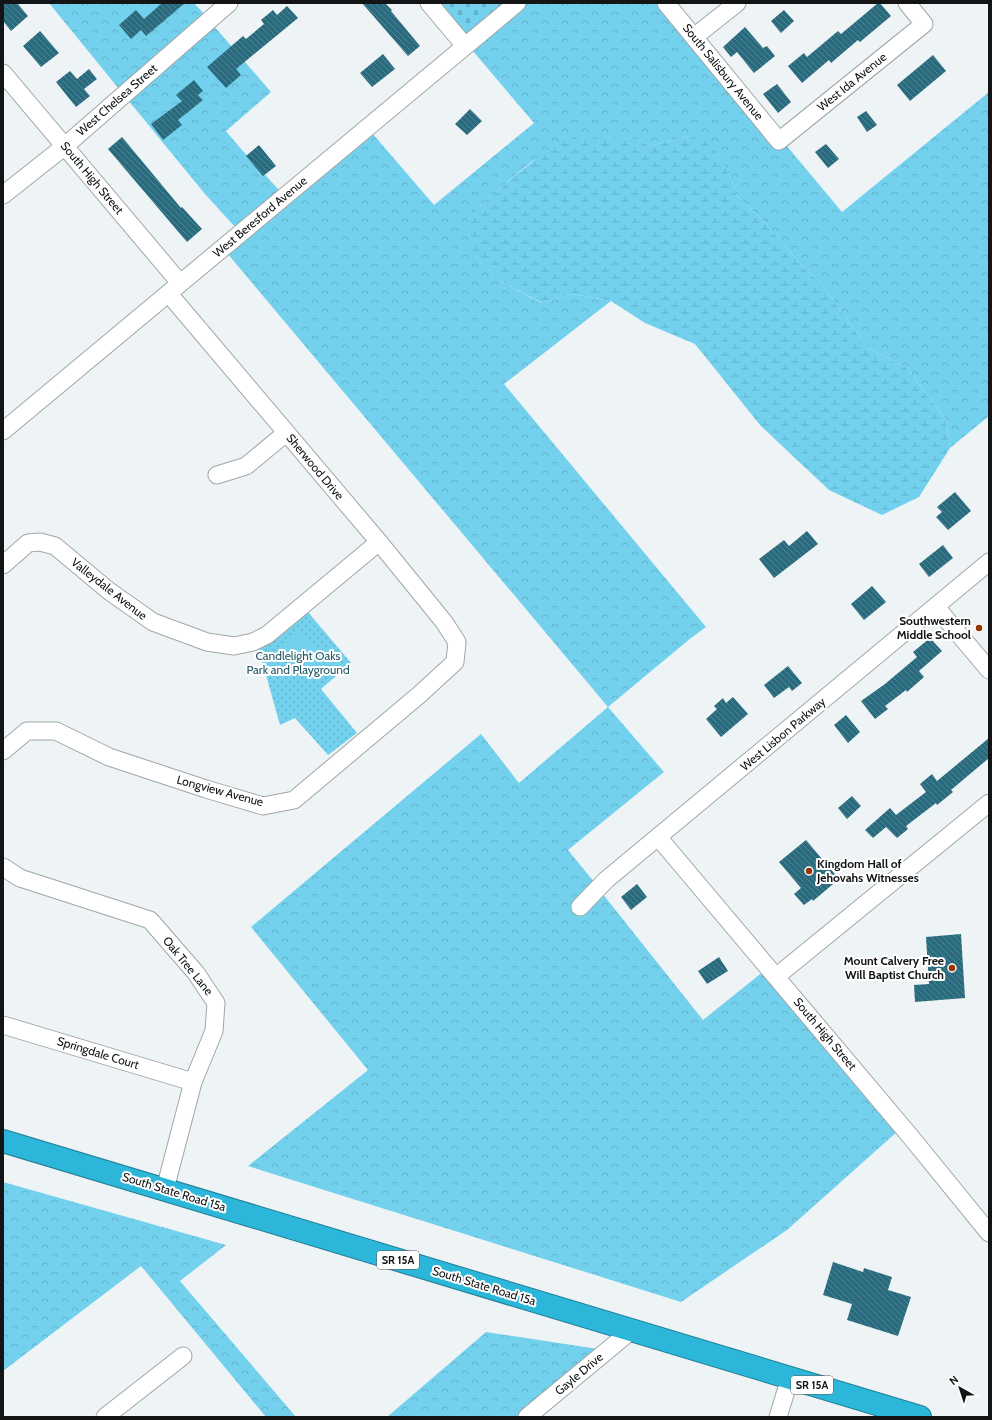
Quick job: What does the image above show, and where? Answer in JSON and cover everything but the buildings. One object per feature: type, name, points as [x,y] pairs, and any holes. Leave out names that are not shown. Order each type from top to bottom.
[{"type":"highway","name":"South State Road 15a","points":[[3,1141],[920,1417]]},
{"type":"street","name":"West Chelsea Street","points":[[3,196],[64,146],[229,3]]},
{"type":"street","points":[[429,3],[465,46]]},
{"type":"street","name":"West Beresford Avenue","points":[[3,431],[517,3]]},
{"type":"street","name":"South Salisbury Avenue","points":[[666,3],[779,141]]},
{"type":"street","points":[[694,37],[737,3]]},
{"type":"street","name":"West Ida Avenue","points":[[779,141],[924,24],[907,3]]},
{"type":"street","name":"South High Street","points":[[3,73],[64,146],[174,289]]},
{"type":"street","name":"Sherwood Drive","points":[[174,289],[286,433],[444,622],[456,642]]},
{"type":"street","points":[[216,475],[246,466],[286,433]]},
{"type":"street","name":"Valleydale Avenue","points":[[3,565],[28,544],[40,542],[55,546],[109,591],[153,622],[207,642],[234,646],[253,642],[267,635],[378,542]]},
{"type":"street","name":"West Lisbon Parkway","points":[[580,907],[606,880],[989,562]]},
{"type":"street","points":[[936,607],[989,670]]},
{"type":"street","name":"Longview Avenue","points":[[3,752],[27,731],[56,730],[109,757],[263,806],[294,800],[413,700],[455,662],[456,642]]},
{"type":"street","points":[[777,976],[989,803]]},
{"type":"street","name":"South High Street","points":[[658,837],[777,976],[989,1233]]},
{"type":"street","name":"Oak Tree Lane","points":[[3,867],[20,878],[150,920],[196,973],[216,1003],[214,1031],[193,1082],[165,1189]]},
{"type":"street","name":"Springdale Court","points":[[3,1025],[193,1082]]},
{"type":"street","name":"Gayle Drive","points":[[527,1417],[632,1330]]},
{"type":"street","points":[[105,1417],[183,1356]]},
{"type":"street","points":[[778,1417],[790,1378]]},
{"type":"green space","points":[[49,3],[194,3],[205,15],[119,89]]},
{"type":"green space","points":[[437,3],[507,3],[465,37]]},
{"type":"green space","points":[[528,3],[658,3],[779,150],[786,145],[842,212],[989,92],[989,416],[950,448],[946,420],[907,368],[868,348],[821,283],[805,269],[764,222],[737,196],[729,173],[689,136],[649,146],[638,138],[606,139],[532,161],[476,210],[475,256],[502,282],[541,303],[572,294],[611,301],[504,384],[706,627],[608,707],[227,253],[372,133],[434,205],[534,123],[472,50]]},
{"type":"green space","points":[[214,26],[271,92],[226,131],[280,191],[236,228],[205,194],[128,100]]},
{"type":"green space","points":[[689,136],[709,141],[729,173],[737,196],[764,222],[805,269],[821,283],[868,348],[907,368],[946,420],[950,448],[919,497],[882,515],[829,490],[760,425],[695,344],[645,323],[611,301],[572,294],[542,303],[502,282],[475,256],[467,233],[476,210],[533,161],[570,139],[638,138],[649,146]]},
{"type":"green space","name":"Candlelight Oaks Park and Playground","points":[[308,612],[351,663],[321,689],[357,733],[328,755],[295,718],[280,725],[259,650]]},
{"type":"green space","points":[[300,630],[327,662],[306,680],[279,647]]},
{"type":"green space","points":[[608,707],[664,772],[568,850],[594,882],[571,906],[580,916],[602,893],[703,1020],[764,971],[898,1131],[787,1230],[681,1302],[248,1166],[368,1070],[251,927],[481,734],[519,783]]},
{"type":"green space","points":[[3,1182],[226,1245],[180,1281],[296,1417],[266,1417],[141,1266],[3,1371]]},
{"type":"green space","points":[[486,1332],[598,1349],[516,1417],[387,1417]]},
{"type":"place","name":"Southwestern Middle School","points":[[979,628]]},
{"type":"place","name":"Kingdom Hall of Jehovahs Witnesses","points":[[809,871]]},
{"type":"place","name":"Mount Calvery Free Will Baptist Church","points":[[952,968]]}]
